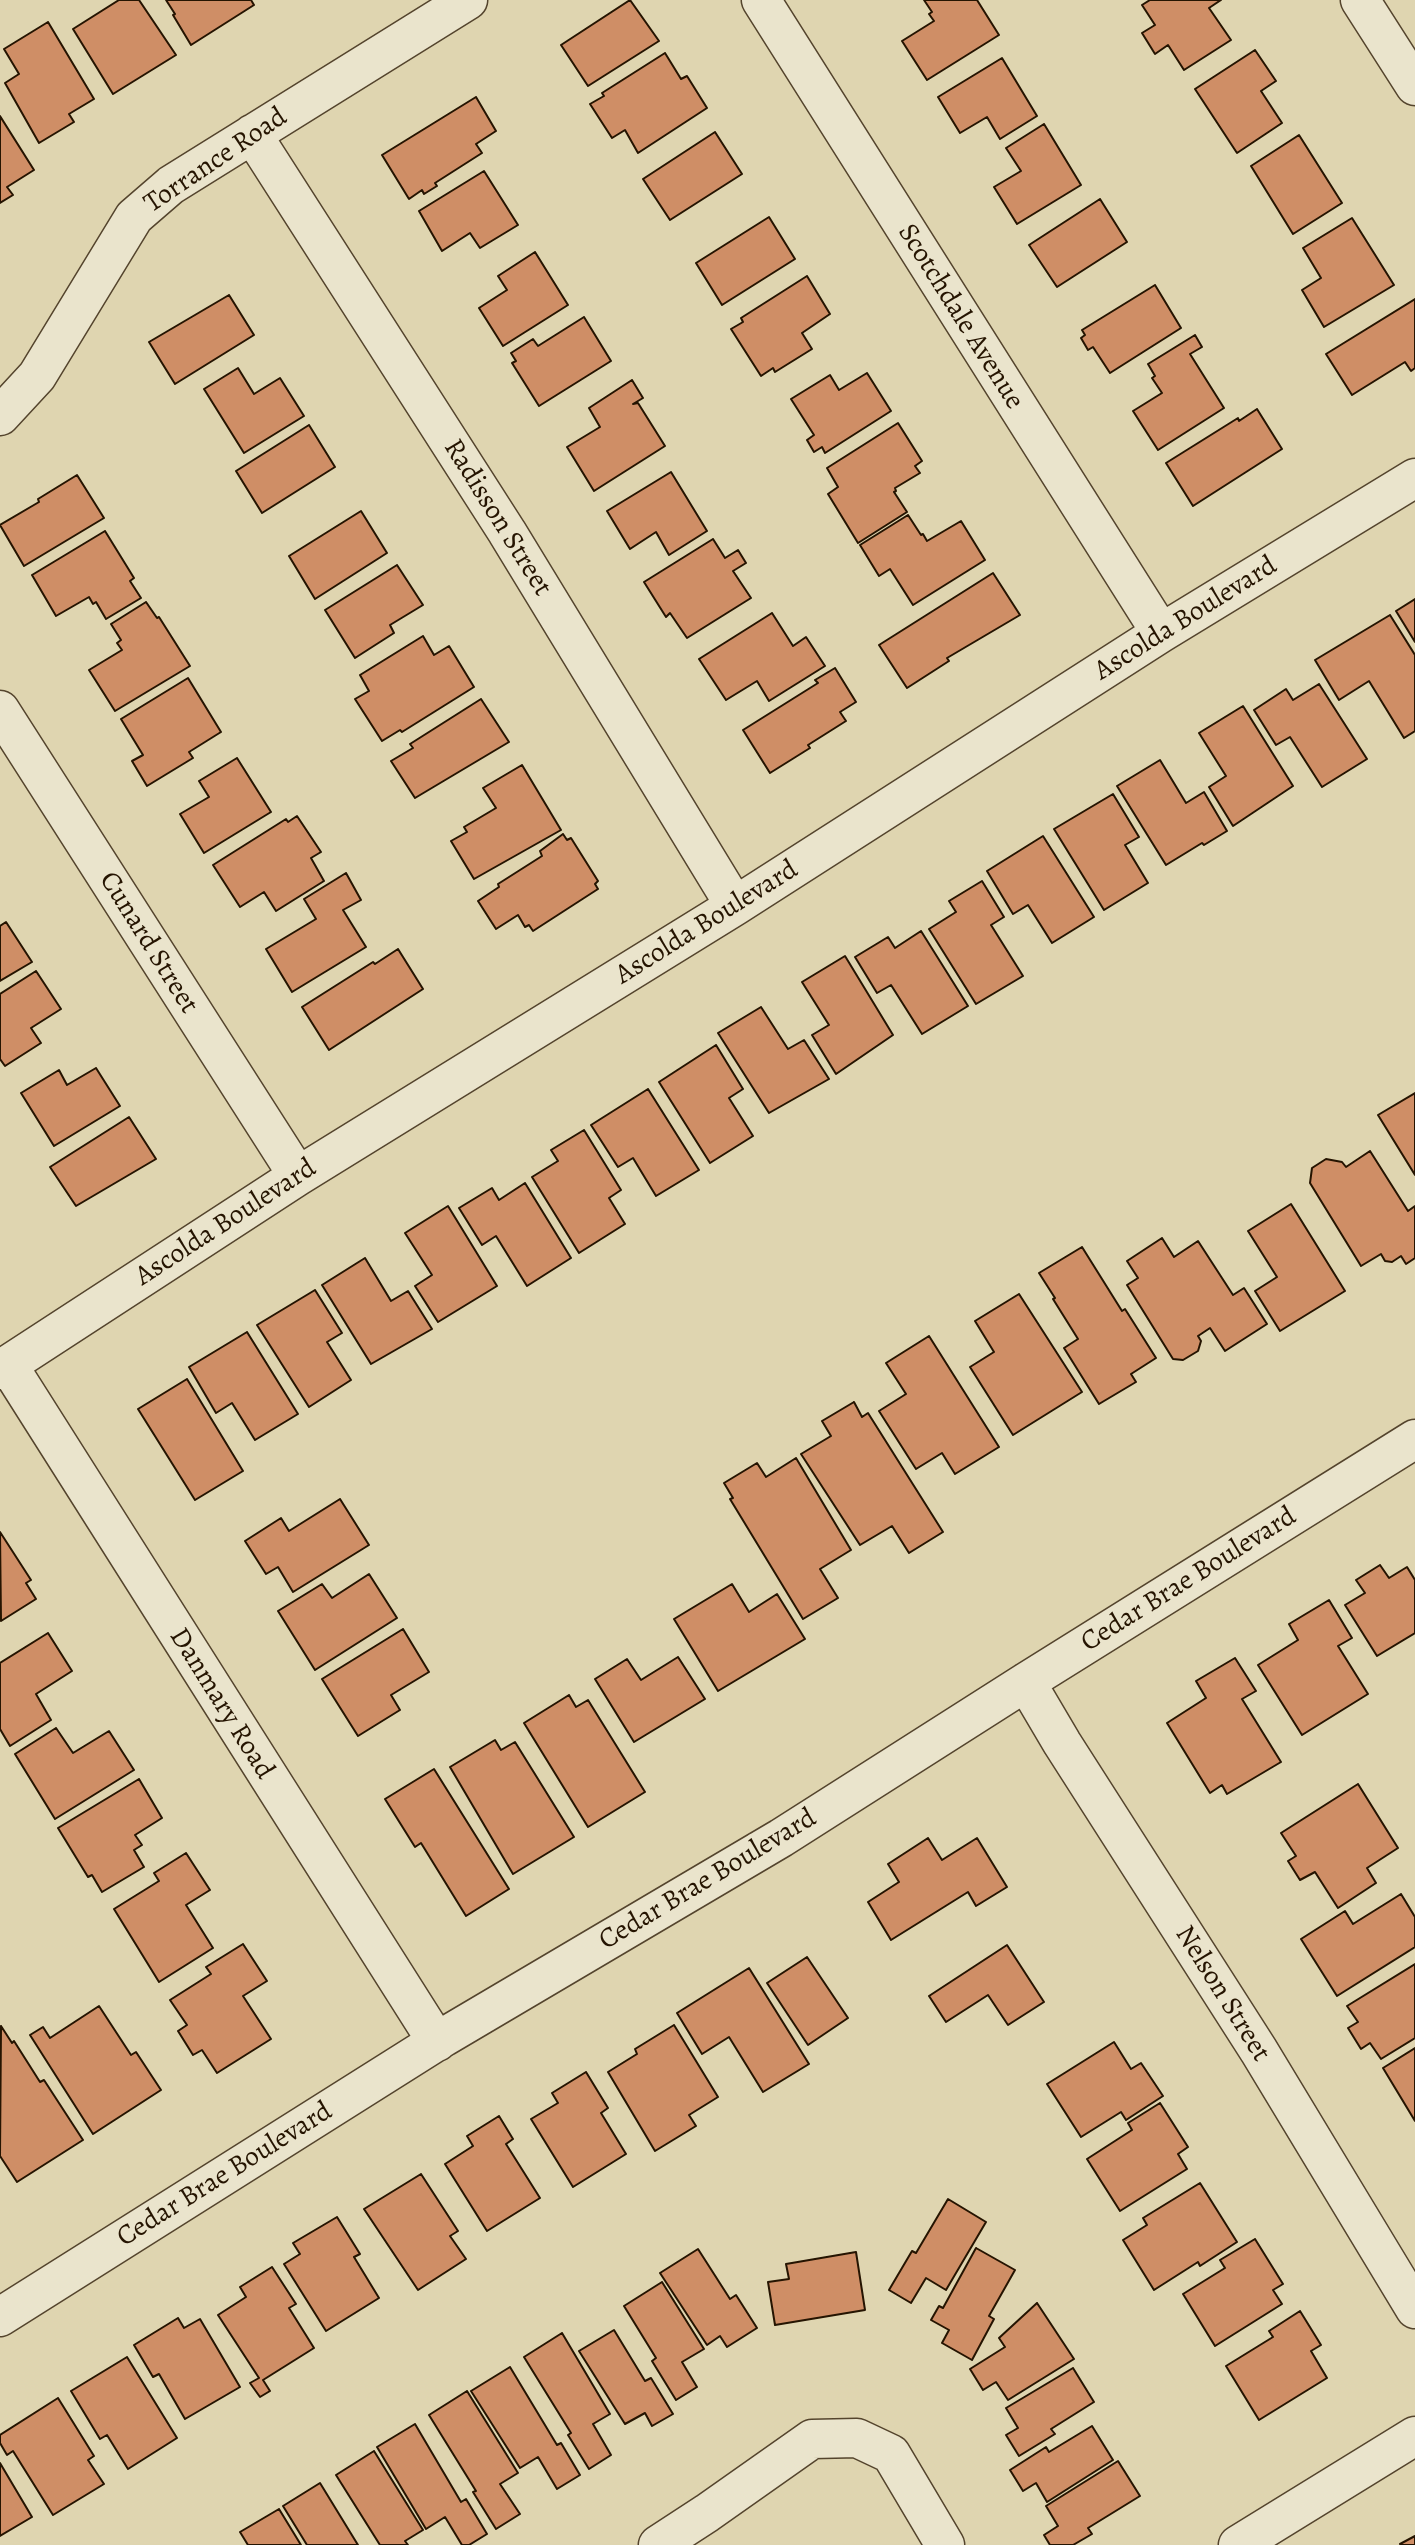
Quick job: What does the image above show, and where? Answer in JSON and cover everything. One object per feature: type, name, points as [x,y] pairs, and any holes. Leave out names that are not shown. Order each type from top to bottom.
[{"type":"street","name":"Torrance Road","points":[[0,416],[37,376],[134,217],[171,185],[468,0]]},
{"type":"street","name":"Scotchdale Avenue","points":[[761,0],[1161,633]]},
{"type":"street","points":[[1360,0],[1415,86]]},
{"type":"street","name":"Radisson Street","points":[[252,134],[507,532],[735,906]]},
{"type":"street","name":"Ascolda Boulevard","points":[[4,1367],[298,1176],[735,906],[1161,633],[1415,478]]},
{"type":"street","name":"Cunard Street","points":[[0,710],[298,1176]]},
{"type":"street","name":"Danmary Road","points":[[4,1367],[437,2042]]},
{"type":"street","name":"Cedar Brae Boulevard","points":[[0,2317],[437,2042],[781,1838],[1415,1439]]},
{"type":"street","name":"Nelson Street","points":[[1026,1682],[1062,1743],[1259,2051],[1415,2309]]},
{"type":"street","points":[[1238,2545],[1415,2436]]},
{"type":"street","points":[[658,2545],[812,2439],[857,2438],[891,2454],[945,2545]]},
{"type":"building","points":[[119,0],[139,0],[176,55],[113,94],[73,29]]},
{"type":"building","points":[[166,0],[251,0],[254,5],[191,45]]},
{"type":"building","points":[[630,0],[659,41],[588,86],[561,45]]},
{"type":"building","points":[[924,0],[977,0],[999,35],[927,80],[902,41],[934,21]]},
{"type":"building","points":[[1150,0],[1221,0],[1209,8],[1231,40],[1184,70],[1168,45],[1155,54],[1142,33],[1155,25],[1142,5]]},
{"type":"building","points":[[48,22],[94,99],[69,114],[74,122],[39,143],[5,83],[19,74],[4,49]]},
{"type":"building","points":[[1255,50],[1276,81],[1261,91],[1282,123],[1237,153],[1195,89]]},
{"type":"building","points":[[665,53],[681,79],[687,76],[707,108],[638,153],[625,130],[612,138],[590,104],[604,96],[602,93]]},
{"type":"building","points":[[1002,58],[1037,116],[1000,139],[987,117],[960,133],[938,97]]},
{"type":"building","points":[[476,97],[496,131],[476,144],[482,153],[435,183],[437,186],[424,194],[422,190],[409,199],[382,155]]},
{"type":"building","points":[[0,116],[34,170],[7,187],[13,195],[0,203]]},
{"type":"building","points":[[1044,124],[1081,185],[1017,224],[994,187],[1021,171],[1006,148]]},
{"type":"building","points":[[715,132],[742,174],[670,220],[643,179]]},
{"type":"building","points":[[1299,135],[1342,203],[1293,234],[1251,166]]},
{"type":"building","points":[[484,171],[518,225],[480,248],[470,233],[442,251],[419,211]]},
{"type":"building","points":[[1100,199],[1127,242],[1057,287],[1029,245]]},
{"type":"building","points":[[769,217],[795,259],[722,305],[696,263]]},
{"type":"building","points":[[1352,218],[1394,285],[1324,327],[1302,290],[1321,278],[1303,248]]},
{"type":"building","points":[[535,252],[568,305],[503,346],[479,308],[507,290],[498,276]]},
{"type":"building","points":[[807,276],[830,314],[802,333],[812,349],[775,372],[773,368],[761,376],[731,329],[743,322],[741,318]]},
{"type":"building","points":[[1155,285],[1181,328],[1110,373],[1093,347],[1088,350],[1081,338],[1085,335],[1082,330]]},
{"type":"building","points":[[229,295],[254,335],[175,384],[149,342]]},
{"type":"building","points":[[1415,299],[1415,368],[1411,371],[1405,362],[1352,395],[1326,354]]},
{"type":"building","points":[[584,317],[611,361],[539,406],[512,363],[516,361],[511,353],[533,339],[538,346]]},
{"type":"building","points":[[1195,335],[1202,347],[1190,354],[1224,408],[1158,450],[1133,411],[1162,393],[1152,378],[1155,376],[1148,364]]},
{"type":"building","points":[[238,368],[254,394],[280,378],[304,416],[244,453],[204,389]]},
{"type":"building","points":[[867,373],[891,411],[825,453],[822,447],[814,452],[807,440],[814,435],[791,399],[830,375],[839,390]]},
{"type":"building","points":[[632,380],[643,398],[633,404],[638,403],[665,446],[594,491],[567,447],[600,427],[589,408]]},
{"type":"building","points":[[1257,409],[1282,449],[1193,506],[1166,463]]},
{"type":"building","points":[[898,423],[922,461],[915,466],[920,473],[895,488],[894,492],[907,512],[858,543],[828,494],[838,487],[827,468]]},
{"type":"building","points":[[309,425],[335,467],[262,513],[236,471]]},
{"type":"building","points":[[671,472],[707,531],[669,555],[656,532],[630,549],[607,511]]},
{"type":"building","points":[[77,475],[104,518],[24,566],[0,525]]},
{"type":"building","points":[[361,511],[387,553],[315,599],[289,556]]},
{"type":"building","points":[[908,515],[927,541],[961,521],[985,560],[913,605],[890,569],[879,576],[860,545]]},
{"type":"building","points":[[105,531],[134,578],[130,581],[141,598],[106,619],[96,602],[93,604],[89,597],[56,616],[32,575]]},
{"type":"building","points":[[713,539],[725,558],[738,550],[746,563],[733,571],[751,598],[687,638],[670,613],[666,617],[644,582]]},
{"type":"building","points":[[397,565],[423,605],[390,625],[394,633],[355,658],[325,610]]},
{"type":"building","points":[[993,573],[1020,615],[947,658],[949,661],[907,688],[879,645]]},
{"type":"building","points":[[1415,599],[1415,642],[1396,611]]},
{"type":"building","points":[[146,602],[157,618],[159,617],[190,666],[115,711],[89,670],[122,650],[117,643],[121,640],[111,624]]},
{"type":"building","points":[[772,613],[793,646],[806,637],[825,666],[769,701],[757,681],[726,700],[699,659]]},
{"type":"building","points":[[1390,615],[1415,655],[1415,731],[1404,738],[1369,681],[1339,700],[1315,660]]},
{"type":"building","points":[[423,636],[434,655],[449,646],[474,687],[402,732],[400,730],[382,741],[355,699],[369,691],[360,675]]},
{"type":"building","points":[[835,668],[856,702],[840,712],[846,721],[770,773],[743,730],[818,683],[815,680]]},
{"type":"building","points":[[188,678],[221,732],[189,752],[193,758],[147,786],[132,761],[143,755],[121,719]]},
{"type":"building","points":[[1319,684],[1367,759],[1322,787],[1290,737],[1276,745],[1254,710],[1286,689],[1293,700]]},
{"type":"building","points":[[481,699],[509,742],[415,798],[391,761],[413,748],[410,744]]},
{"type":"building","points":[[1243,706],[1293,786],[1233,826],[1209,787],[1226,776],[1199,733]]},
{"type":"building","points":[[237,758],[271,812],[204,853],[180,814],[209,797],[199,781]]},
{"type":"building","points":[[1160,760],[1186,803],[1204,792],[1227,831],[1166,865],[1117,786]]},
{"type":"building","points":[[522,765],[561,830],[474,879],[451,841],[467,832],[464,827],[496,808],[483,788]]},
{"type":"building","points":[[1113,794],[1139,837],[1125,845],[1148,883],[1104,910],[1054,829]]},
{"type":"building","points":[[297,816],[321,852],[311,858],[324,881],[276,911],[264,892],[240,907],[213,865],[286,819],[288,822]]},
{"type":"building","points":[[563,834],[567,840],[571,838],[598,881],[595,884],[598,889],[533,931],[529,925],[525,927],[518,915],[496,929],[478,901],[499,887],[498,884],[542,856],[540,851]]},
{"type":"building","points":[[1043,836],[1094,917],[1052,943],[1028,905],[1013,914],[987,871]]},
{"type":"building","points":[[346,873],[361,900],[343,910],[366,947],[292,992],[266,949],[316,919],[304,899]]},
{"type":"building","points":[[982,881],[1004,917],[991,925],[1023,976],[976,1004],[929,929],[956,912],[949,901]]},
{"type":"building","points":[[6,922],[32,962],[0,981],[0,926]]},
{"type":"building","points":[[921,931],[968,1006],[922,1034],[891,985],[877,993],[855,957],[888,937],[895,948]]},
{"type":"building","points":[[398,949],[423,989],[329,1050],[302,1007]]},
{"type":"building","points":[[845,956],[893,1035],[836,1074],[812,1035],[829,1025],[802,982]]},
{"type":"building","points":[[36,971],[61,1009],[31,1028],[41,1043],[5,1066],[0,1059],[0,994]]},
{"type":"building","points":[[761,1007],[788,1049],[804,1040],[829,1079],[769,1113],[718,1033]]},
{"type":"building","points":[[716,1045],[743,1089],[729,1098],[753,1136],[710,1163],[659,1082]]},
{"type":"building","points":[[96,1068],[120,1106],[54,1146],[21,1093],[59,1070],[67,1085]]},
{"type":"building","points":[[648,1089],[699,1170],[656,1196],[633,1158],[618,1167],[591,1125]]},
{"type":"building","points":[[1415,1093],[1415,1175],[1378,1115]]},
{"type":"building","points":[[129,1117],[156,1159],[76,1206],[50,1167]]},
{"type":"building","points":[[584,1130],[621,1190],[609,1198],[625,1224],[579,1253],[532,1177],[558,1161],[551,1150]]},
{"type":"building","points":[[1370,1151],[1408,1211],[1415,1206],[1415,1258],[1406,1264],[1401,1256],[1392,1262],[1385,1261],[1381,1254],[1361,1266],[1310,1183],[1312,1168],[1326,1159],[1342,1162],[1346,1167]]},
{"type":"building","points":[[525,1183],[571,1258],[527,1286],[496,1236],[482,1245],[459,1208],[492,1188],[499,1200]]},
{"type":"building","points":[[1291,1204],[1345,1291],[1280,1331],[1255,1291],[1277,1277],[1248,1231]]},
{"type":"building","points":[[448,1206],[497,1286],[438,1322],[415,1286],[432,1275],[405,1233]]},
{"type":"building","points":[[1162,1238],[1174,1257],[1198,1241],[1233,1295],[1244,1288],[1267,1324],[1225,1351],[1210,1328],[1198,1336],[1201,1341],[1198,1351],[1183,1360],[1173,1359],[1127,1285],[1138,1278],[1127,1261]]},
{"type":"building","points":[[1082,1247],[1122,1311],[1125,1309],[1156,1358],[1131,1374],[1136,1382],[1099,1404],[1064,1348],[1078,1339],[1039,1273]]},
{"type":"building","points":[[365,1258],[391,1301],[408,1291],[432,1329],[371,1364],[322,1285]]},
{"type":"building","points":[[315,1290],[342,1333],[327,1342],[351,1380],[309,1407],[257,1325]]},
{"type":"building","points":[[1019,1294],[1082,1392],[1013,1435],[970,1367],[994,1352],[975,1321]]},
{"type":"building","points":[[247,1332],[298,1414],[255,1440],[232,1403],[216,1413],[189,1367]]},
{"type":"building","points":[[929,1336],[999,1447],[955,1474],[942,1453],[916,1469],[879,1411],[906,1394],[886,1363]]},
{"type":"building","points":[[187,1379],[243,1471],[195,1500],[138,1409]]},
{"type":"building","points":[[854,1402],[862,1417],[868,1413],[943,1532],[909,1553],[892,1526],[860,1545],[801,1454],[831,1436],[822,1421]]},
{"type":"building","points":[[796,1458],[851,1550],[820,1569],[838,1598],[803,1619],[730,1499],[733,1498],[724,1483],[757,1463],[766,1477]]},
{"type":"building","points":[[340,1499],[369,1545],[293,1592],[278,1567],[266,1574],[245,1541],[281,1518],[289,1531]]},
{"type":"building","points":[[0,1532],[31,1580],[26,1583],[36,1599],[1,1621]]},
{"type":"building","points":[[1380,1565],[1389,1578],[1407,1567],[1415,1580],[1415,1633],[1377,1656],[1345,1605],[1365,1593],[1356,1580]]},
{"type":"building","points":[[369,1574],[397,1618],[315,1670],[278,1611],[322,1584],[332,1598]]},
{"type":"building","points":[[732,1584],[749,1612],[777,1594],[805,1639],[718,1691],[674,1619]]},
{"type":"building","points":[[1329,1600],[1352,1638],[1338,1646],[1368,1694],[1302,1735],[1258,1665],[1298,1640],[1289,1624]]},
{"type":"building","points":[[403,1629],[429,1672],[391,1695],[400,1710],[358,1736],[322,1679]]},
{"type":"building","points":[[48,1633],[72,1671],[36,1694],[51,1720],[10,1746],[0,1729],[0,1663]]},
{"type":"building","points":[[678,1657],[705,1699],[634,1742],[595,1679],[627,1659],[641,1680]]},
{"type":"building","points":[[1235,1658],[1256,1691],[1242,1699],[1281,1762],[1227,1794],[1222,1785],[1210,1793],[1167,1723],[1206,1698],[1196,1681]]},
{"type":"building","points":[[569,1695],[576,1707],[588,1700],[645,1792],[588,1827],[524,1723]]},
{"type":"building","points":[[56,1728],[73,1753],[109,1731],[134,1770],[55,1819],[15,1754]]},
{"type":"building","points":[[495,1740],[501,1750],[515,1742],[574,1837],[513,1874],[450,1767]]},
{"type":"building","points":[[434,1769],[509,1889],[466,1916],[421,1843],[415,1847],[385,1799]]},
{"type":"building","points":[[139,1779],[162,1818],[135,1835],[142,1845],[134,1850],[144,1867],[102,1892],[92,1875],[88,1877],[58,1828]]},
{"type":"building","points":[[1358,1784],[1398,1848],[1367,1868],[1376,1883],[1338,1908],[1315,1872],[1300,1880],[1288,1861],[1296,1856],[1281,1833]]},
{"type":"building","points":[[928,1838],[942,1860],[977,1838],[1007,1887],[976,1906],[968,1892],[891,1940],[868,1902],[899,1882],[888,1864]]},
{"type":"building","points":[[186,1853],[210,1890],[186,1905],[213,1948],[159,1982],[114,1909],[159,1881],[154,1873]]},
{"type":"building","points":[[1401,1894],[1415,1917],[1415,1947],[1337,1996],[1301,1939],[1345,1911],[1353,1924]]},
{"type":"building","points":[[243,1944],[267,1981],[243,1996],[271,2039],[217,2073],[202,2050],[193,2055],[178,2031],[187,2025],[170,2000],[211,1974],[206,1967]]},
{"type":"building","points":[[1007,1945],[1044,2002],[1008,2025],[988,1995],[946,2022],[929,1996]]},
{"type":"building","points":[[807,1957],[848,2018],[808,2045],[767,1983]]},
{"type":"building","points":[[1415,1964],[1415,2038],[1381,2059],[1370,2043],[1361,2049],[1348,2028],[1358,2022],[1347,2006]]},
{"type":"building","points":[[749,1968],[809,2064],[763,2092],[729,2037],[702,2054],[677,2013]]},
{"type":"building","points":[[99,2006],[131,2055],[136,2052],[161,2090],[93,2134],[30,2035],[43,2027],[50,2038]]},
{"type":"building","points":[[674,2025],[718,2097],[689,2115],[696,2126],[655,2151],[608,2072],[637,2054],[635,2049]]},
{"type":"building","points":[[1,2026],[40,2082],[44,2080],[83,2140],[17,2182],[0,2156]]},
{"type":"building","points":[[1114,2042],[1131,2069],[1141,2063],[1163,2096],[1126,2120],[1121,2112],[1081,2137],[1047,2084]]},
{"type":"building","points":[[1415,2048],[1415,2121],[1383,2068]]},
{"type":"building","points":[[586,2072],[608,2108],[601,2113],[626,2154],[573,2187],[531,2119],[558,2103],[552,2093]]},
{"type":"building","points":[[1160,2103],[1188,2147],[1178,2154],[1187,2169],[1120,2211],[1087,2159],[1132,2130],[1128,2123]]},
{"type":"building","points":[[499,2116],[513,2139],[506,2144],[540,2198],[487,2231],[445,2164],[473,2146],[467,2136]]},
{"type":"building","points":[[421,2174],[458,2231],[450,2236],[466,2259],[418,2290],[364,2209]]},
{"type":"building","points":[[1200,2183],[1237,2242],[1200,2266],[1198,2262],[1154,2290],[1123,2240],[1147,2225],[1143,2218]]},
{"type":"building","points":[[948,2199],[986,2222],[946,2290],[926,2278],[911,2303],[889,2290],[912,2251],[916,2253]]},
{"type":"building","points":[[337,2217],[360,2254],[354,2257],[379,2298],[326,2331],[284,2264],[300,2254],[293,2243]]},
{"type":"building","points":[[1255,2239],[1283,2284],[1273,2290],[1282,2304],[1215,2346],[1183,2294],[1225,2268],[1220,2260]]},
{"type":"building","points":[[976,2248],[1015,2270],[989,2316],[994,2319],[972,2360],[942,2343],[949,2330],[931,2320],[939,2306],[943,2308]]},
{"type":"building","points":[[698,2249],[730,2299],[736,2295],[757,2328],[727,2347],[720,2336],[707,2345],[660,2273]]},
{"type":"building","points":[[856,2252],[865,2310],[775,2325],[768,2282],[789,2279],[786,2264]]},
{"type":"building","points":[[272,2267],[296,2304],[289,2308],[314,2348],[263,2380],[270,2391],[260,2397],[250,2383],[259,2378],[218,2315],[246,2297],[240,2287]]},
{"type":"building","points":[[662,2282],[704,2349],[682,2362],[697,2387],[676,2400],[652,2361],[656,2358],[624,2306]]},
{"type":"building","points":[[1037,2303],[1074,2359],[1008,2400],[996,2382],[983,2390],[970,2369],[1005,2347],[999,2338]]},
{"type":"building","points":[[1300,2311],[1321,2345],[1311,2351],[1327,2378],[1259,2420],[1226,2366],[1273,2337],[1269,2331]]},
{"type":"building","points":[[178,2318],[184,2328],[200,2319],[240,2387],[185,2419],[159,2374],[153,2377],[134,2345]]},
{"type":"building","points":[[614,2330],[645,2381],[651,2378],[673,2414],[652,2426],[645,2413],[625,2424],[579,2351]]},
{"type":"building","points":[[562,2333],[610,2414],[593,2424],[611,2455],[589,2469],[568,2435],[571,2433],[524,2357]]},
{"type":"building","points":[[127,2357],[177,2438],[128,2469],[107,2435],[100,2439],[71,2391]]},
{"type":"building","points":[[510,2367],[557,2445],[561,2443],[580,2475],[557,2489],[538,2457],[520,2468],[471,2391]]},
{"type":"building","points":[[1073,2368],[1094,2402],[1051,2429],[1055,2434],[1019,2456],[1006,2435],[1018,2428],[1006,2408]]},
{"type":"building","points":[[467,2391],[518,2473],[500,2484],[520,2514],[496,2529],[429,2415]]},
{"type":"building","points":[[58,2398],[94,2456],[88,2460],[104,2484],[53,2515],[13,2451],[7,2455],[0,2443],[0,2435]]},
{"type":"building","points":[[415,2424],[461,2502],[466,2499],[487,2534],[469,2545],[462,2545],[445,2517],[426,2529],[377,2447]]},
{"type":"building","points":[[1092,2426],[1113,2460],[1047,2502],[1036,2483],[1023,2491],[1010,2470],[1046,2447],[1049,2452]]},
{"type":"building","points":[[374,2451],[423,2530],[405,2541],[408,2545],[380,2545],[336,2475]]},
{"type":"building","points":[[1118,2461],[1140,2496],[1088,2528],[1092,2534],[1073,2545],[1050,2545],[1044,2535],[1058,2526],[1046,2506]]},
{"type":"building","points":[[0,2463],[32,2517],[0,2536]]},
{"type":"building","points":[[320,2483],[358,2545],[307,2545],[283,2506]]},
{"type":"building","points":[[279,2509],[301,2545],[248,2545],[240,2532]]},
{"type":"building","points":[[1415,2536],[1415,2545],[1400,2544]]}]
